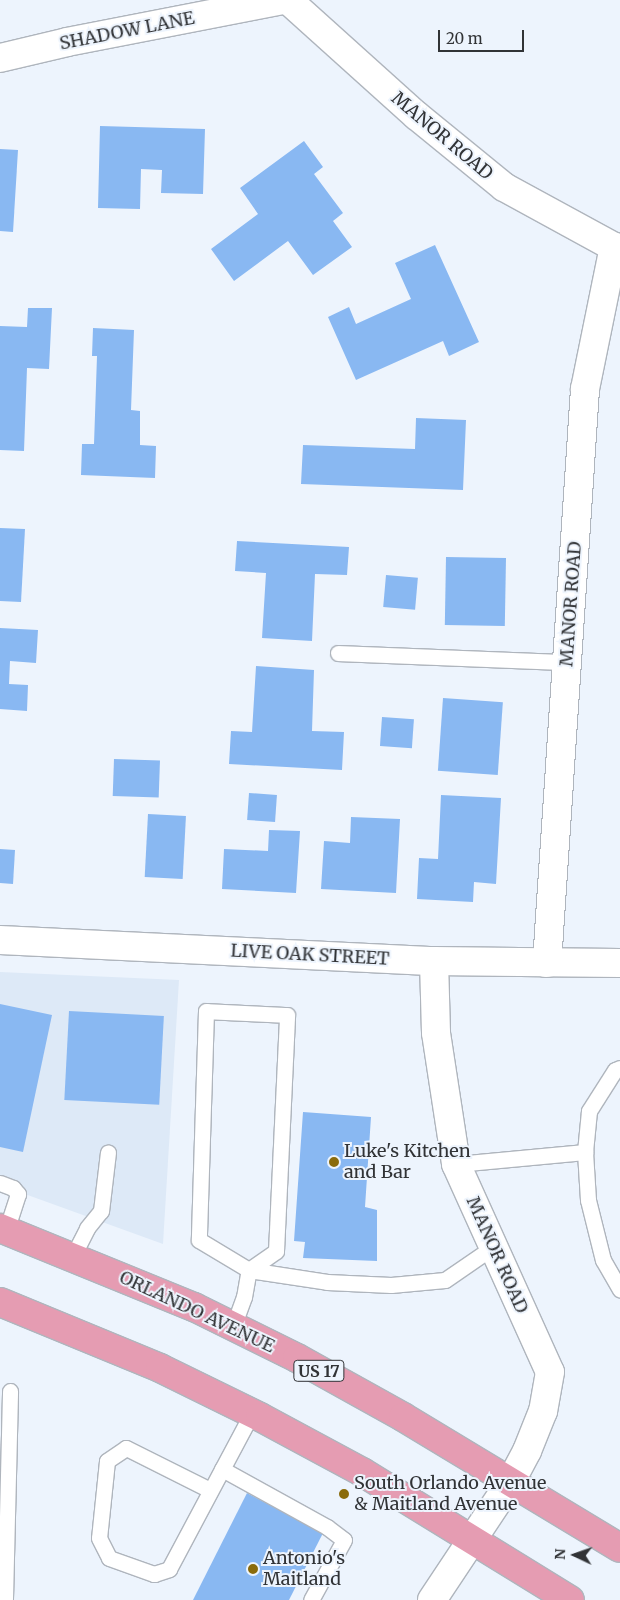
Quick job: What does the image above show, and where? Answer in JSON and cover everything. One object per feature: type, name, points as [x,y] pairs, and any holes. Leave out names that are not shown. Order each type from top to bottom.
[{"type":"main road","name":"ORLANDO AVENUE","points":[[3,1229],[194,1307],[233,1326],[404,1417],[620,1548]]},
{"type":"main road","points":[[0,1302],[160,1368],[252,1413],[362,1472],[570,1600]]},
{"type":"street","name":"SHADOW LANE","points":[[0,58],[68,42],[283,0]]},
{"type":"street","name":"MANOR ROAD","points":[[288,0],[417,116],[504,187],[617,247],[585,389],[547,962]]},
{"type":"street","name":"LIVE OAK STREET","points":[[0,940],[434,961],[620,964]]},
{"type":"street","name":"MANOR ROAD","points":[[432,1600],[474,1540],[511,1481],[527,1451],[543,1411],[550,1372],[456,1164],[436,1033],[434,961]]},
{"type":"lane","points":[[338,653],[567,662]]},
{"type":"lane","points":[[233,1326],[244,1297],[249,1270],[276,1251],[287,1015],[206,1011],[199,1240],[249,1270],[327,1282],[391,1285],[445,1280],[493,1247]]},
{"type":"lane","points":[[620,1068],[615,1070],[589,1111],[585,1152],[588,1200],[602,1260],[620,1290]]},
{"type":"lane","points":[[73,1256],[87,1228],[101,1211],[108,1152]]},
{"type":"lane","points":[[456,1164],[585,1152]]},
{"type":"lane","points":[[0,1183],[13,1188],[18,1194],[3,1229]]},
{"type":"lane","points":[[0,1598],[5,1598],[10,1391]]},
{"type":"lane","points":[[210,1490],[126,1448],[106,1461],[99,1538],[109,1558],[154,1574],[169,1569],[252,1413]]},
{"type":"lane","points":[[222,1469],[327,1527],[344,1540],[311,1600]]},
{"type":"shaded area","points":[[0,972],[179,980],[163,1244],[0,1185]]},
{"type":"building","points":[[100,126],[205,129],[203,194],[161,193],[162,170],[141,169],[140,209],[98,208]]},
{"type":"building","points":[[304,141],[323,167],[314,174],[343,213],[333,221],[352,247],[313,275],[288,241],[234,281],[211,249],[258,214],[240,188]]},
{"type":"building","points":[[0,149],[18,150],[13,232],[0,231]]},
{"type":"building","points":[[435,245],[479,342],[449,356],[443,341],[356,380],[328,317],[349,307],[356,324],[411,299],[395,263]]},
{"type":"building","points":[[28,308],[52,308],[49,369],[27,368],[24,451],[0,450],[0,326],[27,327]]},
{"type":"building","points":[[93,328],[134,330],[131,410],[140,411],[140,445],[156,446],[155,478],[81,475],[82,444],[94,444],[97,356],[92,356]]},
{"type":"building","points":[[416,418],[466,420],[463,490],[301,484],[303,445],[415,449]]},
{"type":"building","points":[[0,528],[25,529],[21,602],[0,601]]},
{"type":"building","points":[[237,541],[349,547],[347,575],[315,574],[312,641],[262,638],[266,573],[235,571]]},
{"type":"building","points":[[446,557],[506,558],[505,626],[445,625]]},
{"type":"building","points":[[386,575],[418,578],[415,610],[383,607]]},
{"type":"building","points":[[0,628],[38,630],[36,663],[10,661],[9,684],[28,685],[27,711],[0,709]]},
{"type":"building","points":[[256,666],[314,670],[312,731],[344,732],[342,770],[229,764],[231,731],[252,732]]},
{"type":"building","points":[[443,698],[503,702],[498,775],[438,771]]},
{"type":"building","points":[[382,717],[414,719],[412,748],[380,746]]},
{"type":"building","points":[[114,759],[160,761],[159,798],[113,796]]},
{"type":"building","points":[[249,793],[277,795],[275,822],[247,820]]},
{"type":"building","points":[[441,795],[501,798],[496,884],[474,882],[473,902],[417,899],[419,858],[438,859]]},
{"type":"building","points":[[148,814],[186,816],[183,879],[145,877]]},
{"type":"building","points":[[351,817],[400,819],[396,893],[321,889],[324,841],[350,843]]},
{"type":"building","points":[[269,830],[300,831],[296,893],[222,889],[224,849],[268,851]]},
{"type":"building","points":[[0,849],[15,850],[13,884],[0,883]]},
{"type":"building","points":[[0,1004],[52,1015],[23,1152],[0,1147]]},
{"type":"building","points":[[69,1011],[164,1016],[159,1105],[64,1100]]},
{"type":"building","name":"Luke's Kitchen and Bar","points":[[303,1112],[371,1117],[365,1207],[377,1210],[377,1261],[303,1258],[305,1242],[294,1241]]},
{"type":"building","points":[[247,1493],[323,1533],[289,1600],[193,1600]]},
{"type":"place","name":"Luke's Kitchen and Bar","points":[[334,1162]]},
{"type":"place","name":"South Orlando Avenue & Maitland Avenue","points":[[344,1494]]},
{"type":"place","name":"Antonio's Maitland","points":[[253,1569]]}]
